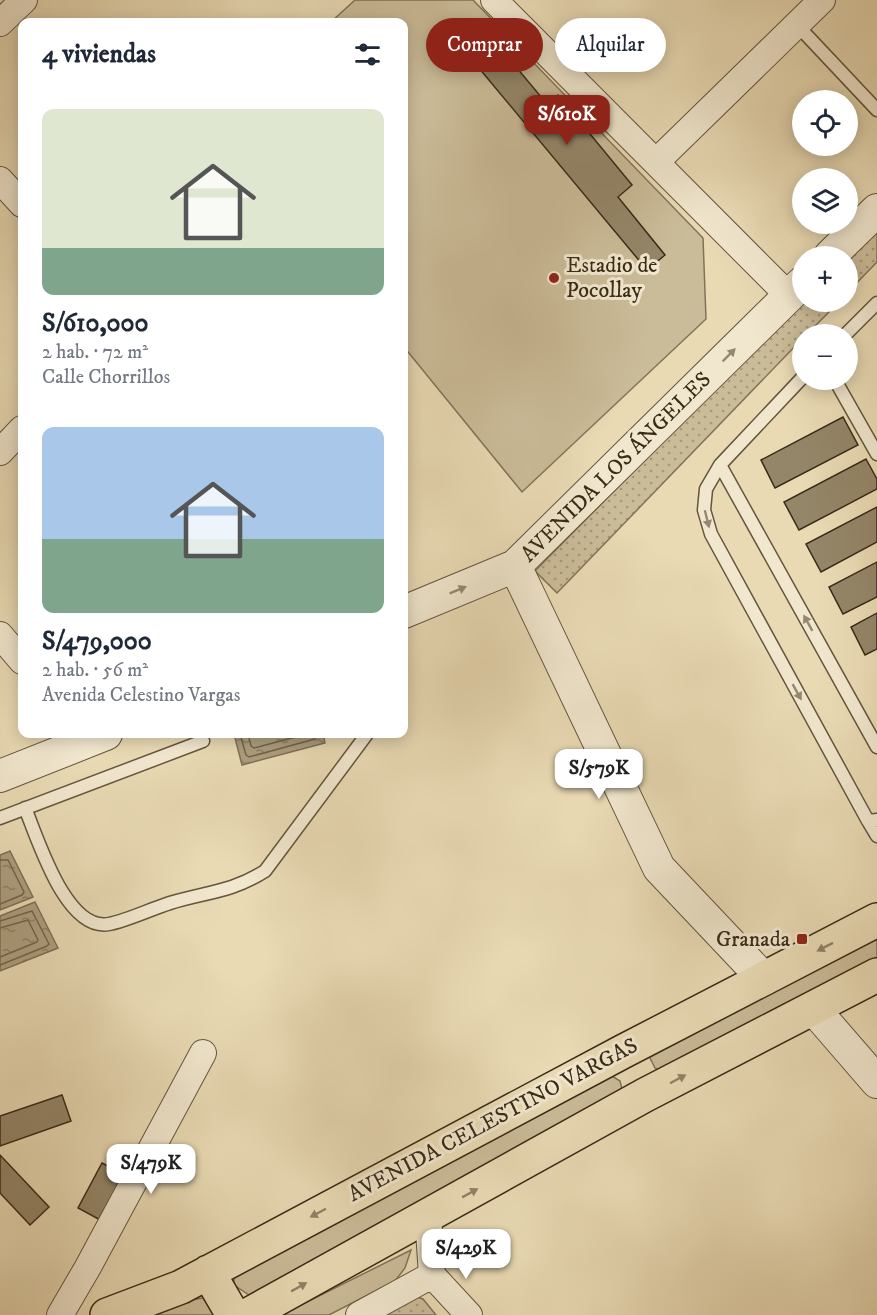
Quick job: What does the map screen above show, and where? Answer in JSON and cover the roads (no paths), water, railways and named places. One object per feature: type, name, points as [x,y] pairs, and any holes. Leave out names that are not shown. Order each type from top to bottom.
[{"type":"main road","name":"AVENIDA CELESTINO VARGAS","points":[[107,1315],[182,1287],[624,1050],[877,920]]},
{"type":"main road","points":[[248,1315],[645,1095],[877,975]]},
{"type":"main road","points":[[624,1050],[645,1095]]},
{"type":"main road","points":[[208,1272],[233,1315]]},
{"type":"street","points":[[0,23],[24,0]]},
{"type":"street","points":[[494,0],[656,162],[792,286]]},
{"type":"street","points":[[656,162],[798,26],[822,0]]},
{"type":"street","points":[[0,180],[18,200]]},
{"type":"street","points":[[840,246],[877,210]]},
{"type":"street","name":"AVENIDA LOS ÁNGELES","points":[[408,606],[516,566],[792,294]]},
{"type":"street","points":[[0,452],[18,433]]},
{"type":"street","points":[[516,566],[659,868],[764,979]]},
{"type":"street","points":[[0,776],[86,738]]},
{"type":"street","points":[[813,1008],[877,1082]]},
{"type":"street","points":[[60,1315],[88,1268],[203,1053]]},
{"type":"street","points":[[428,1216],[432,1275],[469,1315]]},
{"type":"street","points":[[359,1315],[432,1275]]},
{"type":"lane","points":[[798,26],[877,110]]},
{"type":"lane","points":[[856,324],[877,303]]},
{"type":"lane","points":[[792,389],[720,465],[706,489],[704,510],[711,534],[872,821],[877,836]]},
{"type":"lane","points":[[841,390],[877,454]]},
{"type":"lane","points":[[720,465],[877,747]]},
{"type":"lane","points":[[25,808],[57,885],[72,907],[90,922],[107,924],[190,897],[223,891],[247,883],[265,871],[365,738]]},
{"type":"lane","points":[[0,818],[203,741]]},
{"type":"water","points":[[235,738],[324,738],[325,743],[242,765]]},
{"type":"water","points":[[10,851],[33,897],[0,910],[0,855]]},
{"type":"water","points":[[35,902],[58,948],[0,971],[0,916]]},
{"type":"place","name":"Estadio de Pocollay","points":[[554,278]]},
{"type":"place","name":"Granada","points":[[802,939]]}]
